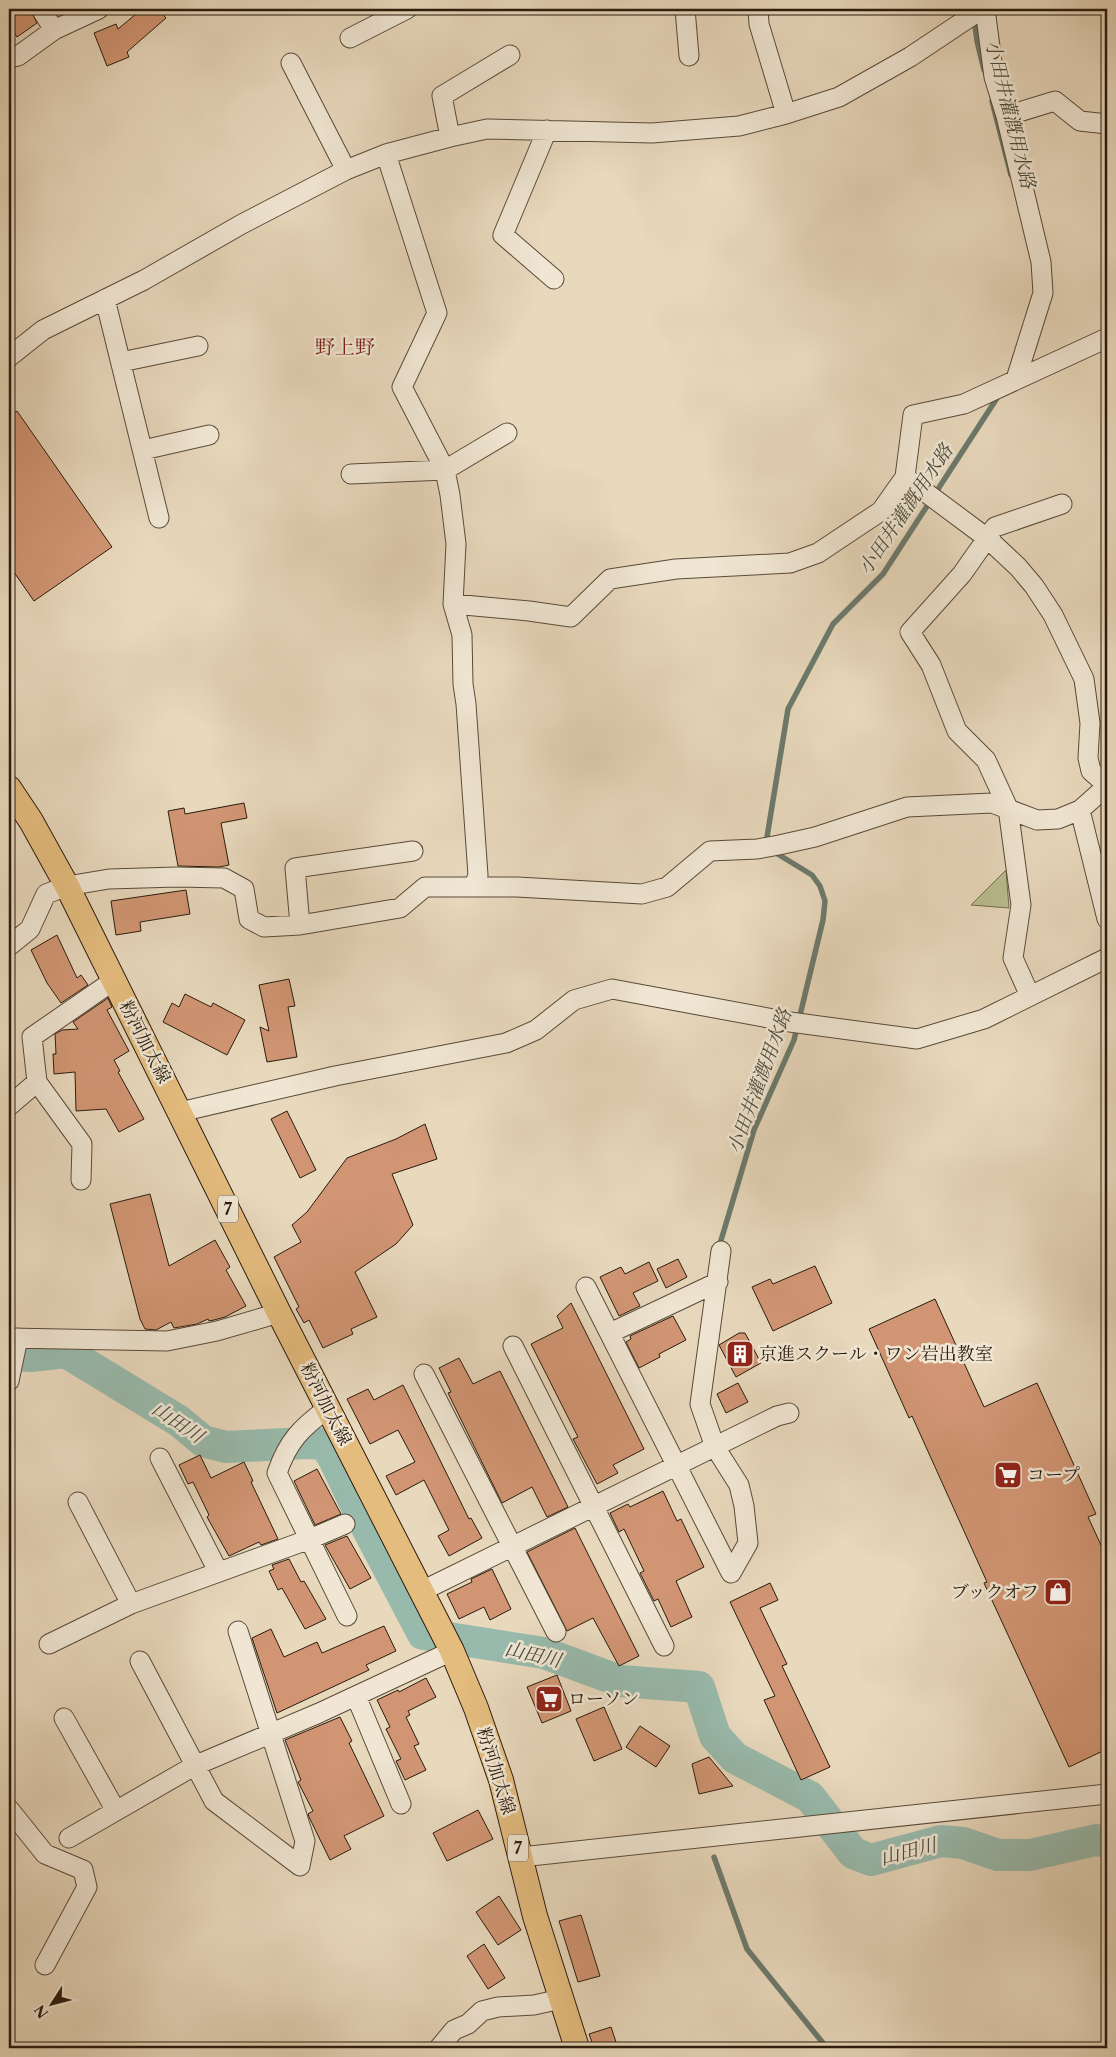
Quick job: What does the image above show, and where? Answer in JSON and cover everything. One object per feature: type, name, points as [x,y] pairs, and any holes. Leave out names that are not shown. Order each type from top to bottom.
[{"type":"main road","name":"粉河加太線","points":[[9,788],[31,821],[67,886],[279,1313],[447,1642],[476,1708],[501,1780],[535,1916],[576,2048]]},
{"type":"street","points":[[41,9],[54,30]]},
{"type":"street","points":[[9,58],[18,56],[54,30],[100,9]]},
{"type":"street","points":[[350,38],[407,9]]},
{"type":"street","points":[[685,9],[689,56]]},
{"type":"street","points":[[758,9],[759,24],[786,114]]},
{"type":"street","points":[[9,357],[43,330],[144,280],[242,224],[346,170],[386,154],[450,136],[487,129],[652,133],[739,126],[786,114],[839,97],[910,57],[983,9],[994,77],[1006,116],[1041,262],[1043,293],[1016,379]]},
{"type":"street","points":[[450,136],[442,96],[510,55]]},
{"type":"street","points":[[291,63],[346,170]]},
{"type":"street","points":[[1006,116],[1055,101],[1080,121],[1107,124]]},
{"type":"street","points":[[548,130],[503,235],[554,279]]},
{"type":"street","points":[[386,154],[437,313],[402,388],[445,470],[450,495],[456,544],[453,604],[462,635],[463,684],[478,875],[474,886]]},
{"type":"street","points":[[105,299],[159,518]]},
{"type":"street","points":[[453,604],[571,617],[610,579],[676,569],[790,563],[818,553],[881,511],[905,477],[913,415],[964,404],[1107,338]]},
{"type":"street","points":[[121,362],[198,346]]},
{"type":"street","points":[[351,474],[445,470],[506,433]]},
{"type":"street","points":[[143,450],[209,435]]},
{"type":"street","points":[[9,946],[30,929],[46,894],[67,886],[109,879],[224,878],[244,890],[248,919],[264,927],[300,925],[400,908],[426,887],[517,886],[642,894],[667,888],[710,852],[757,849],[815,837],[907,807],[992,803],[1037,820],[1058,819],[1080,810],[1107,785],[1091,771],[1088,758],[1090,723],[1084,679],[1057,623],[1034,586],[1018,567],[987,538],[905,477]]},
{"type":"street","points":[[1030,996],[1013,958],[1021,905],[1008,808],[986,760],[957,731],[932,665],[910,632],[962,574],[995,527],[1062,504]]},
{"type":"street","points":[[1080,810],[1107,919]]},
{"type":"street","points":[[300,925],[294,868],[413,851]]},
{"type":"street","points":[[180,1112],[335,1076],[506,1043],[536,1030],[574,1000],[612,990],[790,1022],[917,1039],[984,1019],[1107,958]]},
{"type":"street","points":[[81,1180],[82,1144],[37,1082],[32,1037],[113,980]]},
{"type":"street","points":[[9,1106],[37,1082]]},
{"type":"street","points":[[586,1287],[678,1465],[731,1573],[748,1543],[744,1506],[739,1485],[716,1447],[700,1404],[721,1251]]},
{"type":"street","points":[[610,1333],[718,1282]]},
{"type":"street","points":[[9,1381],[13,1338],[167,1341],[217,1331],[279,1313]]},
{"type":"street","points":[[513,1346],[664,1646]]},
{"type":"street","points":[[424,1374],[556,1632]]},
{"type":"street","points":[[328,1408],[305,1425],[296,1436],[282,1459],[277,1473],[346,1616]]},
{"type":"street","points":[[422,1591],[777,1416],[789,1413]]},
{"type":"street","points":[[160,1458],[218,1571]]},
{"type":"street","points":[[78,1502],[131,1604]]},
{"type":"street","points":[[49,1644],[131,1604],[310,1539],[345,1524]]},
{"type":"street","points":[[140,1661],[214,1802],[300,1866],[305,1841],[238,1631]]},
{"type":"street","points":[[69,1838],[194,1766],[356,1696],[447,1642]]},
{"type":"street","points":[[356,1696],[401,1804]]},
{"type":"street","points":[[64,1718],[116,1811]]},
{"type":"street","points":[[521,1857],[1107,1794]]},
{"type":"street","points":[[9,1809],[45,1854],[83,1870],[87,1887],[45,1965]]},
{"type":"street","points":[[440,2048],[454,2030],[468,2024],[482,2011],[498,2006],[534,2005],[561,2000]]},
{"type":"green space","points":[[1006,870],[1009,908],[971,905]]},
{"type":"building","points":[[9,9],[30,9],[37,23],[17,37],[9,25]]},
{"type":"building","points":[[142,9],[158,9],[166,18],[127,52],[129,57],[107,66],[94,33],[116,24],[118,29]]},
{"type":"building","points":[[17,411],[112,547],[34,601],[9,565],[9,417]]},
{"type":"building","points":[[244,803],[247,818],[221,823],[229,865],[219,867],[178,866],[168,811],[184,808],[185,814]]},
{"type":"building","points":[[186,890],[190,914],[140,922],[141,931],[116,935],[111,901]]},
{"type":"building","points":[[57,935],[77,978],[81,975],[88,985],[61,1003],[47,983],[31,950]]},
{"type":"building","points":[[289,979],[295,1006],[288,1007],[297,1057],[267,1062],[260,1027],[269,1031],[259,985]]},
{"type":"building","points":[[185,994],[211,1007],[213,1003],[245,1020],[227,1055],[163,1022],[172,1003],[179,1007]]},
{"type":"building","points":[[108,998],[112,1007],[107,1010],[129,1051],[114,1060],[120,1071],[118,1072],[144,1119],[119,1132],[106,1109],[76,1111],[75,1072],[54,1074],[55,1034],[62,1030],[78,1029],[73,1022]]},
{"type":"building","points":[[287,1111],[316,1170],[300,1178],[271,1119]]},
{"type":"building","points":[[425,1124],[437,1159],[392,1174],[413,1225],[396,1244],[355,1272],[377,1317],[351,1329],[353,1334],[323,1348],[309,1320],[304,1323],[296,1309],[299,1307],[274,1257],[301,1242],[292,1225],[307,1212],[347,1158],[396,1139]]},
{"type":"building","points":[[150,1194],[169,1266],[215,1240],[230,1267],[226,1270],[246,1306],[225,1317],[209,1321],[208,1319],[197,1324],[174,1328],[171,1322],[156,1330],[145,1329],[140,1319],[110,1204]]},
{"type":"building","points":[[678,1259],[687,1277],[666,1288],[657,1269]]},
{"type":"building","points":[[649,1262],[658,1281],[633,1293],[640,1306],[619,1316],[600,1277],[621,1267],[625,1274]]},
{"type":"building","points":[[815,1266],[832,1303],[773,1331],[752,1287],[770,1279],[773,1284]]},
{"type":"building","points":[[935,1299],[984,1407],[1037,1383],[1096,1514],[1088,1517],[1107,1558],[1107,1749],[1069,1767],[984,1583],[987,1582],[912,1416],[909,1418],[869,1329]]},
{"type":"building","points":[[571,1303],[644,1449],[613,1465],[618,1473],[597,1484],[573,1439],[578,1437],[531,1344],[563,1328],[557,1316]]},
{"type":"building","points":[[673,1316],[686,1340],[659,1354],[660,1357],[639,1368],[626,1342],[631,1339],[630,1336]]},
{"type":"building","name":"京進スクール・ワン岩出教室","points":[[739,1333],[745,1333],[761,1363],[736,1377],[719,1345]]},
{"type":"building","points":[[459,1358],[473,1384],[500,1371],[568,1507],[547,1517],[532,1487],[502,1503],[448,1393],[451,1392],[439,1368]]},
{"type":"building","points":[[738,1383],[748,1402],[726,1413],[717,1394]]},
{"type":"building","points":[[403,1385],[469,1519],[471,1518],[482,1538],[449,1556],[438,1536],[449,1530],[424,1480],[396,1495],[386,1476],[415,1462],[398,1430],[370,1444],[347,1399],[368,1389],[374,1400]]},
{"type":"building","points":[[200,1455],[211,1478],[244,1462],[253,1481],[251,1482],[278,1539],[261,1545],[259,1542],[229,1556],[207,1517],[209,1515],[193,1482],[188,1484],[179,1465]]},
{"type":"building","points":[[317,1469],[341,1514],[315,1525],[294,1481]]},
{"type":"building","points":[[663,1491],[677,1521],[681,1519],[704,1567],[676,1581],[692,1617],[671,1627],[658,1599],[654,1601],[640,1573],[644,1571],[624,1529],[619,1532],[610,1513],[628,1504],[630,1507]]},
{"type":"building","points":[[575,1528],[639,1656],[619,1666],[593,1618],[567,1631],[527,1552]]},
{"type":"building","points":[[347,1536],[371,1578],[350,1589],[325,1545]]},
{"type":"building","points":[[289,1559],[301,1582],[304,1581],[326,1619],[305,1629],[282,1588],[278,1590],[269,1571],[274,1569],[272,1565]]},
{"type":"building","points":[[492,1569],[511,1609],[490,1620],[484,1607],[459,1619],[447,1594],[472,1582],[471,1579]]},
{"type":"building","points":[[770,1583],[778,1600],[760,1608],[787,1664],[782,1666],[830,1767],[801,1780],[764,1700],[775,1696],[730,1602]]},
{"type":"building","points":[[384,1626],[396,1651],[366,1665],[369,1670],[277,1713],[252,1638],[271,1629],[284,1657],[317,1642],[322,1653]]},
{"type":"building","name":"ローソン","points":[[557,1675],[571,1711],[542,1723],[527,1687]]},
{"type":"building","points":[[426,1678],[436,1697],[408,1711],[410,1715],[406,1717],[419,1744],[414,1746],[426,1770],[405,1780],[396,1761],[401,1759],[386,1729],[390,1727],[377,1700],[398,1690],[399,1692]]},
{"type":"building","points":[[604,1707],[622,1749],[594,1761],[576,1719]]},
{"type":"building","points":[[340,1717],[352,1741],[349,1743],[384,1816],[344,1836],[351,1849],[330,1860],[309,1817],[308,1814],[313,1811],[298,1782],[301,1780],[285,1740]]},
{"type":"building","points":[[640,1726],[670,1746],[656,1767],[626,1747]]},
{"type":"building","points":[[709,1757],[733,1786],[699,1794],[692,1764]]},
{"type":"building","points":[[478,1810],[493,1839],[447,1861],[433,1833]]},
{"type":"building","points":[[499,1896],[521,1930],[498,1945],[476,1912]]},
{"type":"building","points":[[581,1915],[600,1976],[578,1982],[559,1921]]},
{"type":"building","points":[[484,1944],[505,1978],[488,1989],[467,1956]]},
{"type":"building","points":[[611,2027],[618,2048],[594,2048],[589,2034]]},
{"type":"waterway","name":"小田井灌漑用水路","points":[[974,18],[984,70]]},
{"type":"waterway","name":"小田井灌漑用水路","points":[[992,101],[1011,175]]},
{"type":"waterway","name":"小田井灌漑用水路","points":[[719,1247],[754,1130],[794,1040],[823,920],[825,901],[820,886],[812,875],[776,853],[767,837],[788,709],[833,624],[883,574],[999,395]]},
{"type":"waterway","name":"山田川","points":[[9,1355],[31,1356],[66,1352],[179,1421],[203,1441],[226,1447],[307,1443],[325,1444],[423,1634],[544,1653],[620,1681],[699,1687],[715,1736],[735,1758],[810,1797],[853,1853],[871,1860],[941,1841],[963,1843],[998,1855],[1030,1855],[1096,1840],[1107,1842]]},
{"type":"waterway","name":"小田井灌漑用水路","points":[[714,1857],[747,1949],[827,2048]]},
{"type":"place","name":"京進スクール・ワン岩出教室","points":[[740,1354]]},
{"type":"place","name":"コープ","points":[[1008,1475]]},
{"type":"place","name":"ブックオフ","points":[[1058,1592]]},
{"type":"place","name":"ローソン","points":[[549,1699]]},
{"type":"district","name":"野上野","points":[[345,347]]}]
